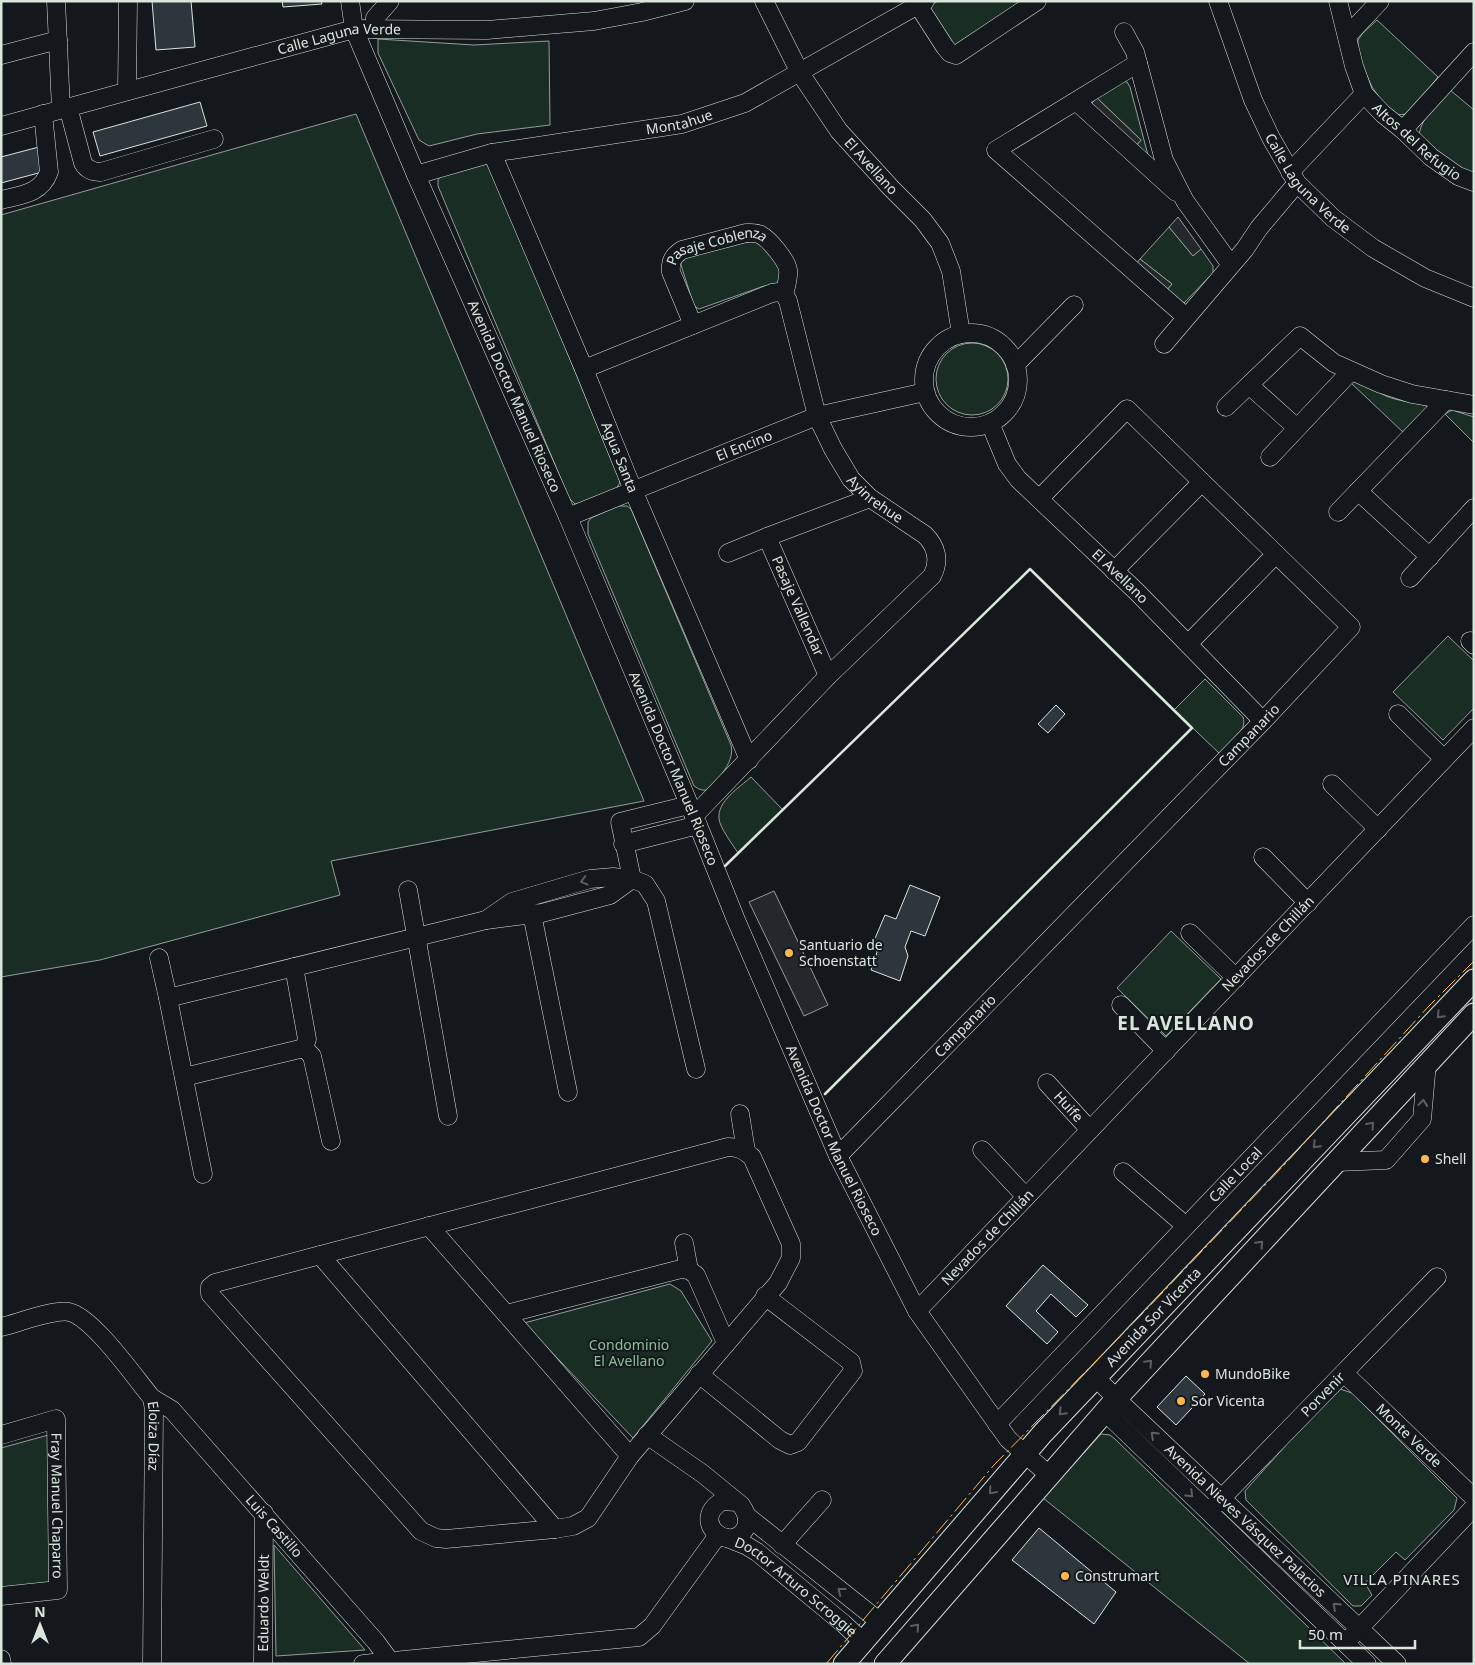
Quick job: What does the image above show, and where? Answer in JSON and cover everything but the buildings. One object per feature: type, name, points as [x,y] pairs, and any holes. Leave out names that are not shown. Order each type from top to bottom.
[{"type":"main road","name":"Avenida Sor Vicenta","points":[[844,1664],[1024,1454],[1095,1377],[1474,980]]},
{"type":"main road","name":"Avenida Sor Vicenta","points":[[883,1664],[1110,1405],[1474,1014]]},
{"type":"main road","points":[[1095,1377],[1097,1398],[1110,1405]]},
{"type":"main road","points":[[879,1621],[884,1640],[883,1664]]},
{"type":"street","points":[[56,1],[65,108],[83,162],[88,169],[101,172],[214,139]]},
{"type":"street","points":[[127,91],[128,1]]},
{"type":"street","name":"Avenida Doctor Manuel Rioseco","points":[[350,1],[354,28],[416,175],[568,517],[739,928],[838,1156],[917,1311],[1008,1439],[1050,1475]]},
{"type":"street","points":[[376,29],[375,18],[390,1]]},
{"type":"street","name":"Calle Laguna Verde","points":[[1,126],[354,28],[487,30],[594,21],[642,12],[685,1]]},
{"type":"street","name":"El Avellano","points":[[764,1],[800,73],[839,131],[923,220],[940,243],[951,271],[960,334]]},
{"type":"street","name":"Montahue","points":[[416,175],[492,153],[682,124],[745,103],[921,3],[945,47],[950,53],[956,55],[1038,1]]},
{"type":"street","name":"Calle Laguna Verde","points":[[1218,1],[1253,100],[1271,138],[1294,178],[1333,218],[1373,248],[1425,278],[1474,298]]},
{"type":"street","name":"Altos del Refugio","points":[[1338,1],[1354,66],[1364,94],[1383,114],[1431,157],[1458,176],[1474,182]]},
{"type":"street","points":[[1347,36],[1380,1]]},
{"type":"street","points":[[1124,32],[1135,52],[1164,160],[1185,201],[1231,265]]},
{"type":"street","points":[[1,55],[58,40]]},
{"type":"street","points":[[1403,130],[1474,52]]},
{"type":"street","points":[[1138,63],[996,150],[1186,317]]},
{"type":"street","name":"Altos del Refugio","points":[[1164,344],[1245,249],[1259,228],[1279,207],[1294,178],[1364,94]]},
{"type":"street","points":[[1076,102],[1185,201]]},
{"type":"street","points":[[1,200],[34,191],[47,178],[49,172],[43,114]]},
{"type":"street","name":"Agua Santa","points":[[492,153],[584,369],[633,490],[749,760]]},
{"type":"street","name":"Pasaje Coblenza","points":[[693,325],[671,272],[670,264],[674,256],[682,250],[746,233],[754,232],[761,234],[785,261],[788,268],[784,294]]},
{"type":"street","points":[[584,369],[772,294],[778,292],[784,294]]},
{"type":"street","name":"Ayinrehue","points":[[693,815],[749,760],[828,676],[932,576],[935,569],[936,555],[931,541],[870,498],[851,479],[833,450],[817,416],[788,301],[784,294]]},
{"type":"street","points":[[1015,365],[1074,306]]},
{"type":"street","points":[[960,334],[977,334],[992,338],[1005,348],[1015,365],[1018,377],[1016,393],[1009,408],[998,419],[983,426],[968,428],[953,424],[940,416],[931,405],[925,392],[924,377],[927,362],[935,349],[946,340],[960,334]]},
{"type":"street","points":[[1226,407],[1300,336],[1334,363],[1381,384],[1412,394],[1474,405]]},
{"type":"street","points":[[1270,457],[1351,371]]},
{"type":"street","points":[[1249,385],[1297,428]]},
{"type":"street","name":"El Encino","points":[[568,517],[817,416],[925,392]]},
{"type":"street","points":[[1338,512],[1446,400]]},
{"type":"street","name":"Campanario","points":[[838,1156],[1263,721],[1351,627],[1127,409],[1039,499]]},
{"type":"street","name":"El Avellano","points":[[990,423],[1006,464],[1018,479],[1188,644],[1263,721]]},
{"type":"street","points":[[1114,571],[1202,482]]},
{"type":"street","points":[[1358,491],[1430,557]]},
{"type":"street","points":[[728,553],[767,536],[870,498]]},
{"type":"street","points":[[1410,578],[1474,508]]},
{"type":"street","name":"Pasaje Vallendar","points":[[767,536],[828,676]]},
{"type":"street","points":[[1188,644],[1276,554]]},
{"type":"street","points":[[1398,714],[1444,759]]},
{"type":"street","name":"Nevados de Chillán","points":[[917,1311],[1474,728]]},
{"type":"street","points":[[1332,784],[1378,829]]},
{"type":"street","points":[[632,879],[620,822],[693,815]]},
{"type":"street","points":[[1263,857],[1308,903]]},
{"type":"street","points":[[486,920],[512,902],[590,879],[613,877],[632,879],[645,884],[656,901],[696,1069]]},
{"type":"street","points":[[168,998],[486,920],[532,914],[610,895],[632,879]]},
{"type":"street","points":[[408,890],[448,1116]]},
{"type":"street","points":[[532,914],[568,1092]]},
{"type":"street","name":"Calle Local","points":[[997,1424],[1474,925]]},
{"type":"street","points":[[1190,934],[1236,978]]},
{"type":"street","points":[[159,958],[203,1174]]},
{"type":"street","points":[[294,967],[307,1039],[304,1048]]},
{"type":"street","points":[[1121,1005],[1166,1051]]},
{"type":"street","points":[[184,1077],[304,1048]]},
{"type":"street","points":[[304,1048],[312,1056],[331,1142]]},
{"type":"street","points":[[1337,1162],[1386,1160],[1422,1119],[1427,1063]]},
{"type":"street","name":"Huife","points":[[1047,1083],[1090,1130]]},
{"type":"street","points":[[740,1114],[746,1151]]},
{"type":"street","points":[[728,1147],[736,1147],[746,1151],[752,1157],[791,1244],[791,1258],[786,1271],[778,1283],[630,1456],[588,1518],[573,1526],[555,1530],[446,1539],[436,1538],[421,1531],[210,1294],[210,1287],[215,1283],[728,1147]]},
{"type":"street","points":[[982,1150],[1026,1197]]},
{"type":"street","points":[[1123,1172],[1186,1226]]},
{"type":"street","points":[[429,1226],[630,1456]]},
{"type":"street","points":[[684,1243],[689,1270]]},
{"type":"street","points":[[320,1255],[555,1530]]},
{"type":"street","points":[[506,1314],[681,1269],[689,1270],[696,1275],[726,1343]]},
{"type":"street","name":"Porvenir","points":[[1209,1512],[1437,1277]]},
{"type":"street","points":[[699,1374],[780,1440],[790,1445],[798,1442],[853,1371],[851,1362],[765,1296]]},
{"type":"street","name":"Eloiza Díaz","points":[[1,1327],[54,1313],[70,1312],[92,1325],[152,1398],[154,1410],[152,1664]]},
{"type":"street","name":"Monte Verde","points":[[1344,1373],[1474,1498]]},
{"type":"street","name":"Luis Castillo","points":[[152,1398],[172,1410],[264,1513],[376,1642],[390,1661]]},
{"type":"street","name":"Avenida Nieves Vásquez Palacios","points":[[1110,1405],[1222,1499],[1397,1664]]},
{"type":"street","name":"Avenida Nieves Vásquez Palacios","points":[[1110,1405],[1209,1512],[1367,1664]]},
{"type":"street","name":"Fray Manuel Chaparro","points":[[1,1435],[56,1420],[58,1590],[1,1596]]},
{"type":"street","points":[[648,1434],[703,1474]]},
{"type":"street","name":"Doctor Arturo Scroggie","points":[[703,1474],[782,1545],[879,1621]]},
{"type":"street","name":"Doctor Arturo Scroggie","points":[[703,1474],[710,1493],[712,1510],[710,1524],[723,1537],[757,1552],[862,1641]]},
{"type":"street","points":[[782,1545],[822,1500]]},
{"type":"street","points":[[712,1510],[722,1501],[742,1509]]},
{"type":"street","points":[[1345,1643],[1474,1508]]},
{"type":"street","name":"Doctor Arturo Scroggie","points":[[363,1664],[639,1637],[652,1626],[723,1537],[740,1534],[745,1529],[742,1509]]},
{"type":"street","name":"Eduardo Weldt","points":[[263,1664],[264,1513]]},
{"type":"street","points":[[1,1659],[2,1664]]},
{"type":"green space","points":[[938,1],[1028,1],[955,49],[926,8]]},
{"type":"green space","points":[[1377,20],[1438,77],[1408,114],[1396,115],[1390,112],[1372,87],[1358,56],[1358,40]]},
{"type":"green space","points":[[378,39],[474,45],[549,41],[550,125],[477,134],[429,146],[419,140],[378,53]]},
{"type":"green space","points":[[1122,81],[1127,82],[1130,87],[1149,159],[1135,147],[1141,140],[1097,98],[1090,105],[1090,101]]},
{"type":"green space","points":[[1450,90],[1474,110],[1474,176],[1463,172],[1419,138],[1422,124]]},
{"type":"green space","points":[[356,114],[644,801],[331,861],[340,895],[100,960],[1,977],[1,215]]},
{"type":"green space","points":[[485,162],[492,168],[619,479],[620,483],[615,490],[580,504],[575,504],[569,498],[438,186],[438,180],[441,176]]},
{"type":"green space","points":[[1169,227],[1193,256],[1201,249],[1213,266],[1213,273],[1183,304],[1164,293],[1172,284],[1140,259]]},
{"type":"green space","points":[[758,240],[780,264],[782,287],[764,286],[699,309],[694,306],[681,265],[681,258],[685,254]]},
{"type":"green space","points":[[979,343],[998,353],[1006,365],[1008,379],[1006,393],[998,405],[986,413],[965,415],[946,405],[938,393],[936,372],[946,353],[958,345]]},
{"type":"green space","points":[[1354,380],[1386,396],[1425,405],[1428,408],[1405,434],[1351,383]]},
{"type":"green space","points":[[1452,410],[1474,417],[1474,443],[1445,414]]},
{"type":"green space","points":[[618,506],[627,506],[631,509],[731,745],[731,757],[726,768],[711,788],[706,790],[698,789],[694,786],[588,534],[588,522],[591,518]]},
{"type":"green space","points":[[1448,636],[1474,661],[1474,708],[1443,740],[1393,692]]},
{"type":"green space","points":[[1205,679],[1243,717],[1244,722],[1243,727],[1233,742],[1220,754],[1174,710]]},
{"type":"green space","points":[[751,777],[783,810],[738,853],[722,827],[719,812],[721,806],[730,795]]},
{"type":"green space","points":[[1171,931],[1221,979],[1166,1036],[1117,988]]},
{"type":"green space","name":"Condominio El Avellano","points":[[670,1284],[681,1291],[712,1341],[633,1438],[524,1323]]},
{"type":"green space","points":[[1337,1388],[1352,1393],[1457,1498],[1454,1510],[1405,1560],[1396,1552],[1365,1583],[1372,1595],[1361,1606],[1353,1606],[1246,1500],[1245,1491]]},
{"type":"green space","points":[[52,1434],[54,1586],[1,1592],[1,1448]]},
{"type":"green space","points":[[1101,1434],[1110,1435],[1116,1440],[1346,1664],[1250,1664],[1043,1498]]},
{"type":"green space","points":[[274,1545],[365,1650],[276,1656]]},
{"type":"shaded area","points":[[1097,98],[1141,140],[1135,147],[1090,105]]},
{"type":"shaded area","points":[[1178,217],[1201,249],[1193,256],[1169,227]]},
{"type":"shaded area","points":[[1140,259],[1172,284],[1164,293],[1133,268]]},
{"type":"shaded area","name":"Santuario de Schoenstatt","points":[[774,891],[828,1005],[804,1016],[749,902]]},
{"type":"wall","points":[[725,866],[1030,569],[1192,728],[825,1094]]},
{"type":"power","points":[[826,1664],[994,1465],[1286,1163],[1428,1007],[1474,961]]},
{"type":"place","name":"Santuario de Schoenstatt","points":[[789,953]]},
{"type":"place","name":"Shell","points":[[1425,1159]]},
{"type":"place","name":"MundoBike","points":[[1205,1374]]},
{"type":"place","name":"Sor Vicenta","points":[[1181,1401]]},
{"type":"place","name":"Construmart","points":[[1065,1576]]},
{"type":"district","name":"EL AVELLANO","points":[[1186,1023]]},
{"type":"district","name":"VILLA PINARES","points":[[1402,1580]]}]
